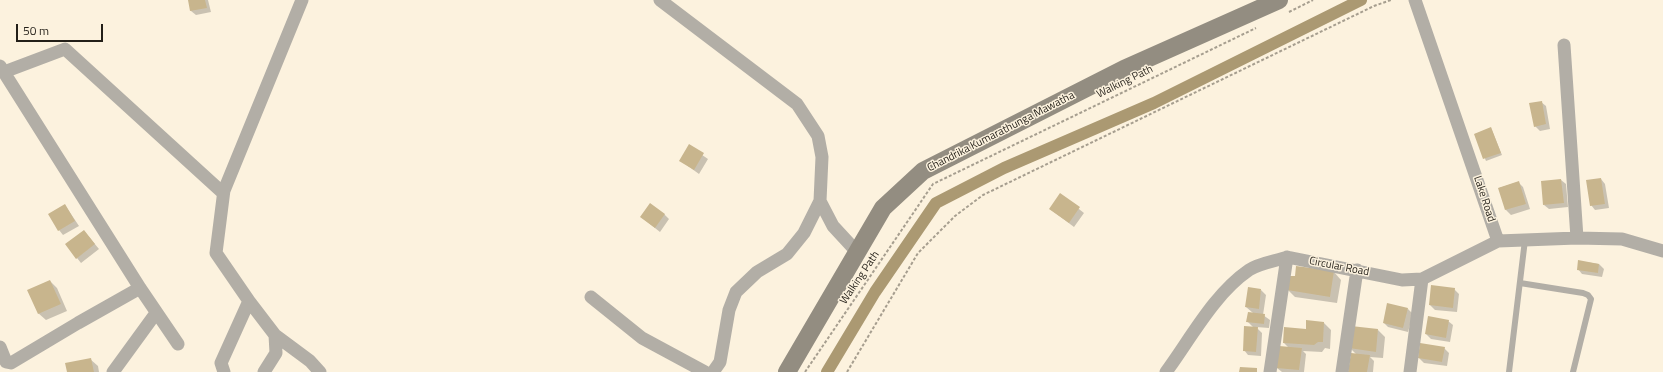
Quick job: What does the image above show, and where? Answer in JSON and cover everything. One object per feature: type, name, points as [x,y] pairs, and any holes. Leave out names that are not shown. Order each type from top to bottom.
[{"type":"main road","name":"Chandrika Kumarathunga Mawatha","points":[[787,372],[882,208],[924,170],[1124,69],[1281,7]]},
{"type":"street","points":[[302,0],[224,190],[216,253],[248,301],[275,335],[310,361],[320,372]]},
{"type":"street","points":[[660,0],[797,104],[818,136],[822,157],[820,202],[804,233],[787,254],[757,272],[736,292],[729,310],[720,362],[713,372]]},
{"type":"street","name":"Lake Road","points":[[1415,0],[1498,241]]},
{"type":"street","points":[[1564,45],[1577,238]]},
{"type":"street","points":[[178,344],[156,314],[3,75],[65,49],[223,193],[224,190]]},
{"type":"street","points":[[820,202],[832,226],[857,252]]},
{"type":"street","points":[[1498,241],[1577,238],[1622,239],[1659,248]]},
{"type":"street","name":"Circular Road","points":[[1287,257],[1402,280],[1422,279],[1498,241]]},
{"type":"street","points":[[1166,372],[1213,306],[1234,283],[1251,269],[1287,257],[1270,372]]},
{"type":"street","points":[[1342,372],[1357,270]]},
{"type":"street","points":[[1410,372],[1422,279]]},
{"type":"street","points":[[0,347],[6,362],[11,363],[78,322],[140,288]]},
{"type":"street","points":[[591,297],[642,338],[705,372]]},
{"type":"street","points":[[224,372],[221,363],[248,301]]},
{"type":"street","points":[[113,372],[156,314]]},
{"type":"street","points":[[264,372],[276,353],[275,335]]},
{"type":"lane","points":[[1509,372],[1525,240]]},
{"type":"lane","points":[[1520,283],[1583,293],[1588,295],[1591,300],[1573,372]]},
{"type":"path","points":[[1281,7],[1313,0]]},
{"type":"path","points":[[847,372],[918,253],[955,216],[983,195],[1367,10],[1392,0]]},
{"type":"path","name":"Walking Path","points":[[806,372],[934,184],[1263,24]]},
{"type":"building","points":[[188,0],[205,0],[207,8],[190,11]]},
{"type":"building","points":[[1542,101],[1546,124],[1534,127],[1529,103]]},
{"type":"building","points":[[1491,127],[1501,153],[1483,159],[1474,134]]},
{"type":"building","points":[[689,144],[704,153],[694,170],[679,161]]},
{"type":"building","points":[[1601,178],[1605,204],[1590,206],[1586,180]]},
{"type":"building","points":[[1561,179],[1564,203],[1543,205],[1541,181]]},
{"type":"building","points":[[1519,181],[1526,204],[1505,210],[1498,188]]},
{"type":"building","points":[[1060,193],[1080,207],[1069,223],[1049,209]]},
{"type":"building","points":[[650,203],[665,214],[655,228],[640,217]]},
{"type":"building","points":[[65,204],[75,221],[58,231],[48,214]]},
{"type":"building","points":[[84,230],[95,244],[76,259],[65,244]]},
{"type":"building","points":[[1578,260],[1599,264],[1598,273],[1577,270]]},
{"type":"building","points":[[1296,266],[1334,271],[1330,297],[1287,290],[1289,276],[1295,276]]},
{"type":"building","points":[[50,280],[61,304],[38,314],[27,290]]},
{"type":"building","points":[[1431,285],[1455,288],[1453,308],[1429,305]]},
{"type":"building","points":[[1248,287],[1261,289],[1259,309],[1245,307]]},
{"type":"building","points":[[1387,303],[1408,308],[1403,328],[1383,323]]},
{"type":"building","points":[[1248,312],[1265,314],[1264,324],[1246,322]]},
{"type":"building","points":[[1428,316],[1449,320],[1446,338],[1425,334]]},
{"type":"building","points":[[1306,320],[1324,322],[1323,342],[1318,342],[1314,345],[1283,343],[1284,327],[1306,329]]},
{"type":"building","points":[[1244,326],[1258,327],[1256,352],[1243,351]]},
{"type":"building","points":[[1351,326],[1378,329],[1376,352],[1349,348]]},
{"type":"building","points":[[1420,343],[1445,347],[1442,362],[1418,358]]},
{"type":"building","points":[[1279,346],[1302,348],[1299,370],[1276,368]]},
{"type":"building","points":[[1351,353],[1370,355],[1367,372],[1348,372]]},
{"type":"building","points":[[91,358],[94,372],[67,372],[65,363]]},
{"type":"building","points":[[1240,367],[1257,368],[1257,372],[1239,372]]},
{"type":"waterway","points":[[827,372],[875,292],[936,203],[1004,168],[1154,103],[1361,0]]}]
